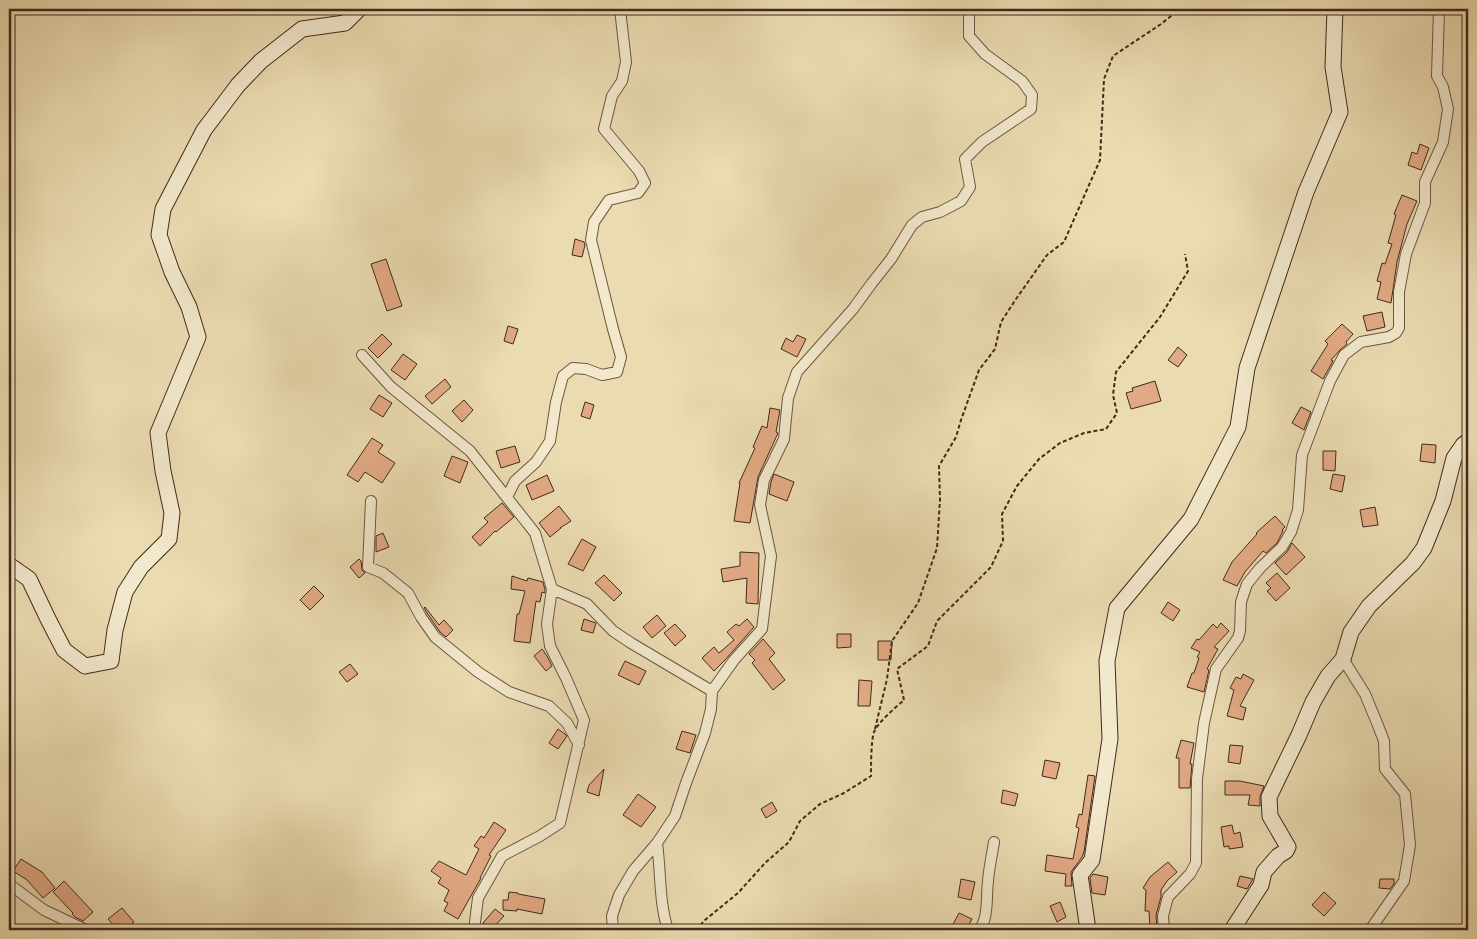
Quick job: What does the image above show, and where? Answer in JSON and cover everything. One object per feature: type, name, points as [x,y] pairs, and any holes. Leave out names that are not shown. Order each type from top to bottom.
[{"type":"street","points":[[9,565],[29,580],[64,650],[84,666],[112,661],[115,630],[125,592],[141,567],[169,539],[172,513],[163,471],[158,432],[198,337],[189,307],[172,272],[159,235],[162,209],[204,130],[238,85],[260,61],[302,29],[345,23],[359,9]]},
{"type":"street","points":[[507,497],[515,481],[536,462],[550,441],[556,402],[563,376],[572,368],[586,369],[602,375],[617,372],[621,357],[592,240],[594,222],[609,200],[638,193],[645,183],[639,170],[604,129],[612,96],[622,81],[626,62],[620,9]]},
{"type":"street","points":[[613,930],[612,916],[619,895],[633,871],[657,843],[675,816],[705,733],[711,709],[712,691],[734,660],[762,629],[771,556],[760,505],[764,480],[784,439],[788,398],[797,372],[853,309],[890,259],[912,225],[922,217],[940,212],[961,201],[970,187],[965,159],[982,142],[1030,109],[1032,95],[1022,81],[985,54],[969,36],[969,9]]},
{"type":"street","points":[[1088,930],[1080,875],[1092,860],[1110,739],[1107,661],[1117,608],[1191,519],[1238,427],[1246,368],[1306,192],[1340,112],[1333,67],[1335,9]]},
{"type":"street","points":[[1164,930],[1163,916],[1168,897],[1190,874],[1196,863],[1197,779],[1204,723],[1216,669],[1238,638],[1241,602],[1247,584],[1260,568],[1282,548],[1291,532],[1298,510],[1302,455],[1330,381],[1344,355],[1361,342],[1389,337],[1396,333],[1399,328],[1399,292],[1406,254],[1425,203],[1425,182],[1443,142],[1448,109],[1443,87],[1437,76],[1439,9]]},
{"type":"street","points":[[362,355],[391,387],[470,451],[535,534],[552,589],[547,624],[550,646],[584,720],[560,823],[502,856],[478,898],[474,930]]},
{"type":"street","points":[[1232,930],[1261,885],[1264,872],[1288,847],[1281,838],[1270,816],[1269,797],[1313,702],[1328,676],[1343,659],[1351,632],[1369,606],[1413,564],[1424,548],[1443,500],[1454,458],[1463,444],[1468,441]]},
{"type":"street","points":[[371,501],[368,567],[383,573],[408,594],[435,637],[478,672],[509,692],[549,706],[567,723],[579,745]]},
{"type":"street","points":[[552,589],[587,604],[619,635],[712,691]]},
{"type":"street","points":[[1343,659],[1365,694],[1384,741],[1385,769],[1406,794],[1410,845],[1404,881],[1370,930]]},
{"type":"street","points":[[979,930],[982,928],[986,909],[994,842]]},
{"type":"street","points":[[657,843],[662,913],[668,930]]},
{"type":"street","points":[[9,884],[44,910],[86,930]]},
{"type":"path","points":[[696,930],[705,920],[738,893],[765,863],[789,842],[800,821],[820,804],[844,793],[871,776],[874,731],[887,679],[892,641],[918,603],[938,548],[939,466],[956,438],[979,370],[995,349],[1001,322],[1047,255],[1064,242],[1100,160],[1104,79],[1113,56],[1180,9]]},
{"type":"path","points":[[874,731],[904,700],[898,669],[928,646],[937,621],[991,567],[1003,541],[1002,514],[1017,486],[1039,459],[1060,443],[1084,433],[1106,429],[1118,413],[1113,395],[1116,372],[1160,317],[1188,271],[1185,254]]},
{"type":"building","points":[[1420,144],[1429,148],[1421,170],[1408,165],[1412,152],[1417,154]]},
{"type":"building","points":[[1402,195],[1417,201],[1407,224],[1397,262],[1391,303],[1377,299],[1381,282],[1377,281],[1382,263],[1385,264],[1392,244],[1388,243],[1396,215],[1394,214]]},
{"type":"building","points":[[575,239],[584,242],[582,257],[572,255]]},
{"type":"building","points":[[386,259],[402,306],[387,311],[371,264]]},
{"type":"building","points":[[1382,312],[1385,327],[1367,331],[1363,316]]},
{"type":"building","points":[[1342,324],[1353,334],[1346,342],[1347,344],[1331,360],[1333,361],[1323,379],[1311,371],[1328,344],[1325,341]]},
{"type":"building","points":[[508,326],[518,329],[513,344],[504,341]]},
{"type":"building","points":[[382,334],[392,344],[378,358],[368,348]]},
{"type":"building","points":[[797,335],[806,339],[797,357],[781,349],[786,338],[793,342]]},
{"type":"building","points":[[1178,347],[1187,355],[1178,367],[1168,360]]},
{"type":"building","points":[[403,354],[417,364],[405,380],[391,370]]},
{"type":"building","points":[[445,379],[451,387],[432,404],[425,396]]},
{"type":"building","points":[[1155,381],[1161,401],[1131,409],[1126,393],[1133,391],[1132,388]]},
{"type":"building","points":[[379,395],[392,403],[383,417],[370,409]]},
{"type":"building","points":[[464,400],[473,410],[462,422],[452,411]]},
{"type":"building","points":[[585,402],[594,405],[590,419],[581,416]]},
{"type":"building","points":[[1301,407],[1311,412],[1304,430],[1292,423]]},
{"type":"building","points":[[770,408],[780,410],[776,432],[778,433],[758,477],[750,523],[734,521],[739,483],[755,448],[753,447],[762,426],[767,428]]},
{"type":"building","points":[[372,438],[383,445],[378,452],[395,463],[382,483],[365,472],[358,482],[347,475]]},
{"type":"building","points":[[1422,444],[1436,445],[1435,463],[1420,461]]},
{"type":"building","points":[[515,446],[520,462],[501,468],[496,451]]},
{"type":"building","points":[[1323,451],[1336,451],[1335,471],[1323,470]]},
{"type":"building","points":[[452,456],[468,462],[460,483],[444,476]]},
{"type":"building","points":[[774,474],[794,482],[787,501],[769,494]]},
{"type":"building","points":[[1333,474],[1345,476],[1342,492],[1330,489]]},
{"type":"building","points":[[547,475],[554,491],[532,500],[526,485]]},
{"type":"building","points":[[502,503],[514,517],[495,531],[480,546],[472,537],[488,522],[484,518]]},
{"type":"building","points":[[559,506],[571,521],[550,537],[539,523]]},
{"type":"building","points":[[1375,507],[1378,525],[1363,527],[1360,510]]},
{"type":"building","points":[[1275,516],[1285,527],[1277,543],[1266,553],[1263,551],[1245,572],[1237,586],[1223,580],[1232,562],[1256,533]]},
{"type":"building","points":[[383,533],[389,547],[376,552],[376,536]]},
{"type":"building","points":[[582,539],[596,547],[583,571],[568,564]]},
{"type":"building","points":[[1292,543],[1305,557],[1286,575],[1275,563],[1287,552]]},
{"type":"building","points":[[740,552],[759,553],[758,604],[746,603],[747,578],[723,582],[721,569],[740,566]]},
{"type":"building","points":[[359,559],[362,570],[365,573],[359,578],[350,567]]},
{"type":"building","points":[[1277,573],[1290,588],[1276,601],[1267,591],[1271,588],[1266,583]]},
{"type":"building","points":[[604,575],[622,593],[614,601],[595,583]]},
{"type":"building","points":[[512,576],[527,581],[528,578],[543,582],[545,593],[542,592],[540,602],[536,601],[530,643],[514,641],[517,614],[519,614],[525,591],[511,589]]},
{"type":"building","points":[[314,586],[324,596],[310,610],[300,600]]},
{"type":"building","points":[[1168,602],[1180,610],[1173,621],[1161,613]]},
{"type":"building","points":[[425,607],[439,625],[444,620],[453,630],[446,637],[440,632]]},
{"type":"building","points":[[657,615],[666,626],[652,638],[643,627]]},
{"type":"building","points":[[584,619],[596,623],[593,633],[581,630]]},
{"type":"building","points":[[747,619],[754,627],[714,671],[702,658],[714,647],[719,653],[734,640],[727,632],[736,624],[739,626]]},
{"type":"building","points":[[1221,623],[1229,631],[1214,647],[1218,649],[1207,669],[1209,670],[1204,692],[1187,687],[1192,673],[1194,673],[1199,658],[1197,657],[1200,652],[1191,648],[1197,639],[1199,640],[1213,624],[1217,628]]},
{"type":"building","points":[[675,624],[686,636],[675,646],[664,633]]},
{"type":"building","points":[[837,634],[851,634],[851,647],[837,648]]},
{"type":"building","points":[[763,639],[775,653],[769,659],[785,680],[773,690],[752,663],[755,660],[749,654]]},
{"type":"building","points":[[878,641],[892,641],[891,660],[878,660]]},
{"type":"building","points":[[542,649],[552,666],[546,671],[534,656]]},
{"type":"building","points":[[625,661],[646,671],[639,685],[618,675]]},
{"type":"building","points":[[350,664],[358,674],[347,682],[339,672]]},
{"type":"building","points":[[1243,674],[1254,680],[1240,706],[1246,708],[1243,720],[1227,716],[1234,690],[1230,688],[1236,677],[1241,679]]},
{"type":"building","points":[[859,680],[872,681],[870,706],[858,706]]},
{"type":"building","points":[[558,729],[567,736],[558,749],[549,743]]},
{"type":"building","points":[[682,731],[696,735],[690,753],[676,749]]},
{"type":"building","points":[[1181,740],[1194,743],[1190,764],[1192,764],[1190,788],[1179,788],[1179,758],[1176,758]]},
{"type":"building","points":[[1230,745],[1243,746],[1240,764],[1228,762]]},
{"type":"building","points":[[1045,760],[1060,763],[1056,779],[1042,776]]},
{"type":"building","points":[[604,769],[599,796],[587,792],[589,785]]},
{"type":"building","points":[[1088,775],[1095,776],[1084,852],[1071,872],[1072,886],[1065,886],[1066,874],[1045,871],[1047,855],[1073,859],[1079,828],[1076,827],[1079,814],[1082,815]]},
{"type":"building","points":[[1225,781],[1240,781],[1264,786],[1260,797],[1260,806],[1248,805],[1250,795],[1225,795]]},
{"type":"building","points":[[1003,790],[1018,794],[1015,806],[1001,803]]},
{"type":"building","points":[[638,794],[656,807],[641,827],[623,815]]},
{"type":"building","points":[[772,802],[777,811],[766,818],[761,809]]},
{"type":"building","points":[[494,822],[506,830],[489,855],[491,856],[481,878],[458,919],[444,911],[448,903],[444,901],[449,890],[438,883],[441,878],[431,871],[439,861],[466,875],[479,849],[474,846],[481,836],[484,838]]},
{"type":"building","points":[[1232,825],[1234,834],[1240,832],[1243,847],[1229,849],[1229,846],[1224,847],[1221,827]]},
{"type":"building","points":[[21,859],[42,872],[55,888],[43,898],[27,880],[13,871]]},
{"type":"building","points":[[1168,862],[1177,872],[1161,890],[1156,915],[1157,927],[1150,928],[1149,911],[1145,911],[1146,890],[1143,888],[1150,877]]},
{"type":"building","points":[[1093,874],[1108,877],[1105,895],[1092,893],[1090,878]]},
{"type":"building","points":[[1240,876],[1253,879],[1247,889],[1237,886]]},
{"type":"building","points":[[961,879],[975,882],[971,900],[958,897]]},
{"type":"building","points":[[1380,879],[1394,879],[1394,884],[1390,889],[1379,888]]},
{"type":"building","points":[[64,881],[93,912],[83,921],[75,917],[53,892]]},
{"type":"building","points":[[509,892],[545,899],[542,914],[517,909],[517,911],[503,910],[503,900],[508,900]]},
{"type":"building","points":[[1324,892],[1336,903],[1324,916],[1312,905]]},
{"type":"building","points":[[1060,902],[1066,917],[1057,922],[1050,906]]},
{"type":"building","points":[[122,908],[134,922],[124,930],[118,930],[108,919]]},
{"type":"building","points":[[495,909],[504,916],[491,930],[483,923]]},
{"type":"building","points":[[959,913],[972,919],[966,930],[950,930]]}]
